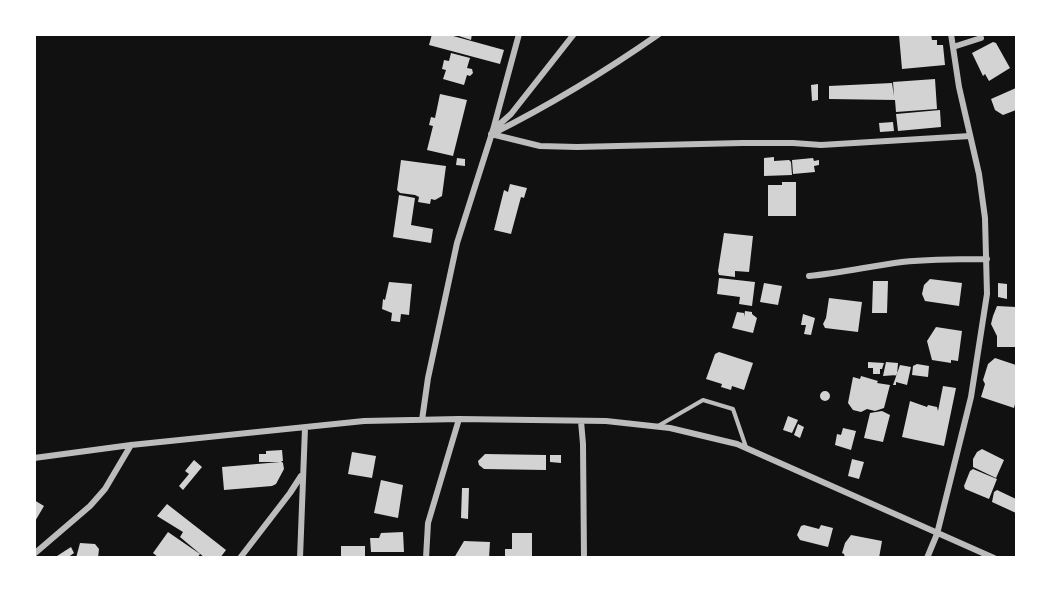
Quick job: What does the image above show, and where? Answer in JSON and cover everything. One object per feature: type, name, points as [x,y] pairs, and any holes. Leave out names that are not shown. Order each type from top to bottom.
[{"type":"street","points":[[422,420],[428,378],[457,243],[492,132],[519,34]]},
{"type":"street","points":[[492,132],[511,114],[574,34]]},
{"type":"street","points":[[492,132],[525,117],[659,34]]},
{"type":"street","points":[[927,558],[938,534],[971,397],[987,294],[984,207],[951,34]]},
{"type":"street","points":[[953,47],[981,38]]},
{"type":"street","points":[[492,132],[540,146],[577,147],[752,143],[820,145],[970,136]]},
{"type":"street","points":[[809,276],[943,258],[987,259]]},
{"type":"street","points":[[426,558],[428,523],[459,419]]},
{"type":"street","points":[[34,458],[131,445],[364,421],[459,419],[606,421],[657,426],[698,434],[746,448],[994,558]]},
{"type":"street","points":[[581,421],[584,444],[584,558]]},
{"type":"street","points":[[300,558],[305,428]]},
{"type":"street","points":[[34,554],[90,506],[105,489],[131,445]]},
{"type":"street","points":[[240,558],[302,476]]},
{"type":"lane","points":[[657,426],[703,400],[733,409],[746,448]]},
{"type":"building","points":[[432,34],[446,34],[504,50],[500,64],[429,45]]},
{"type":"building","points":[[453,34],[472,34],[471,40]]},
{"type":"building","points":[[931,34],[932,40],[937,40],[937,45],[943,45],[945,65],[902,69],[899,35]]},
{"type":"building","points":[[993,42],[996,43],[1010,68],[989,81],[985,74],[983,76],[972,53]]},
{"type":"building","points":[[451,53],[470,58],[467,68],[472,69],[473,73],[470,76],[467,75],[464,85],[443,79],[446,70],[442,69],[444,60],[449,61]]},
{"type":"building","points":[[935,79],[937,109],[896,112],[895,100],[829,99],[829,86],[892,83],[894,96],[893,82]]},
{"type":"building","points":[[818,84],[818,100],[812,101],[811,85]]},
{"type":"building","points":[[1016,88],[1016,110],[1003,115],[995,110],[991,99]]},
{"type":"building","points":[[440,94],[467,100],[453,156],[427,150],[433,126],[429,125],[431,117],[435,118]]},
{"type":"building","points":[[940,110],[941,127],[898,131],[896,114]]},
{"type":"building","points":[[893,122],[894,131],[880,132],[879,123]]},
{"type":"building","points":[[774,157],[774,161],[789,160],[791,162],[792,175],[764,176],[764,158]]},
{"type":"building","points":[[457,158],[465,159],[465,166],[456,165]]},
{"type":"building","points":[[813,158],[814,161],[819,160],[819,165],[814,166],[815,172],[793,174],[792,160]]},
{"type":"building","points":[[401,160],[446,166],[442,196],[435,200],[431,199],[430,204],[418,202],[419,197],[415,195],[400,193],[397,190]]},
{"type":"building","points":[[782,182],[796,182],[796,216],[768,216],[768,185],[782,185]]},
{"type":"building","points":[[510,184],[527,188],[524,198],[521,197],[511,234],[494,230],[504,190],[508,192]]},
{"type":"building","points":[[399,195],[415,198],[411,225],[433,229],[431,243],[393,237]]},
{"type":"building","points":[[724,233],[753,236],[749,272],[735,271],[735,277],[719,275]]},
{"type":"building","points":[[719,278],[755,282],[752,306],[739,304],[740,297],[717,294]]},
{"type":"building","points":[[930,279],[962,283],[959,306],[925,301],[922,294],[924,285]]},
{"type":"building","points":[[873,281],[888,281],[887,313],[872,313]]},
{"type":"building","points":[[389,282],[412,284],[409,315],[401,314],[400,322],[391,321],[392,313],[382,309]]},
{"type":"building","points":[[764,283],[782,286],[778,305],[760,302]]},
{"type":"building","points":[[998,283],[1007,284],[1007,299],[998,297]]},
{"type":"building","points":[[829,298],[862,302],[858,332],[825,328],[823,324]]},
{"type":"building","points":[[997,306],[1016,307],[1016,347],[997,347],[997,336],[991,324]]},
{"type":"building","points":[[745,311],[752,312],[757,318],[753,333],[732,328],[737,312],[744,313],[744,317]]},
{"type":"building","points":[[803,314],[815,318],[811,335],[804,334],[806,325],[801,325]]},
{"type":"building","points":[[936,327],[962,331],[958,361],[951,360],[951,363],[932,360],[927,341]]},
{"type":"building","points":[[719,352],[753,363],[744,390],[732,386],[731,390],[721,387],[722,384],[706,379],[715,354]]},
{"type":"building","points":[[995,358],[1016,365],[1014,408],[981,397],[988,364]]},
{"type":"building","points":[[868,362],[884,363],[880,374],[873,374],[873,368],[868,368]]},
{"type":"building","points":[[886,362],[898,363],[897,375],[883,376]]},
{"type":"building","points":[[917,364],[929,366],[928,377],[912,375],[913,366]]},
{"type":"building","points":[[900,365],[911,367],[907,385],[896,382],[896,385],[893,385]]},
{"type":"building","points":[[861,376],[878,381],[877,383],[890,385],[884,408],[875,411],[867,409],[861,412],[853,410],[848,403],[853,377],[860,379]]},
{"type":"building","points":[[943,386],[956,388],[944,446],[902,437],[910,401],[927,407],[928,405],[937,407],[938,411]]},
{"type":"building","points":[[825,391],[830,396],[825,401],[820,396]]},
{"type":"building","points":[[882,411],[890,415],[883,442],[864,438],[870,413]]},
{"type":"building","points":[[788,416],[798,420],[792,433],[783,430]]},
{"type":"building","points":[[798,424],[804,427],[800,438],[794,435]]},
{"type":"building","points":[[843,428],[856,431],[851,450],[835,445],[837,434],[841,435]]},
{"type":"building","points":[[982,449],[1004,460],[996,478],[973,467],[973,459]]},
{"type":"building","points":[[282,450],[283,461],[281,461],[284,469],[276,484],[224,490],[222,467],[280,462],[259,462],[259,454]]},
{"type":"building","points":[[352,452],[376,456],[372,478],[348,474]]},
{"type":"building","points":[[485,454],[546,455],[546,470],[484,469],[478,461]]},
{"type":"building","points":[[550,455],[561,455],[561,463],[550,462]]},
{"type":"building","points":[[852,459],[864,462],[859,479],[848,476]]},
{"type":"building","points":[[194,460],[202,467],[183,490],[179,486],[189,474],[185,471]]},
{"type":"building","points":[[973,469],[997,479],[989,499],[965,489],[970,471]]},
{"type":"building","points":[[381,480],[403,485],[398,518],[374,513]]},
{"type":"building","points":[[462,488],[469,488],[468,519],[461,518]]},
{"type":"building","points":[[997,490],[1016,499],[1016,513],[992,502],[994,492]]},
{"type":"building","points":[[34,500],[44,506],[34,523]]},
{"type":"building","points":[[167,504],[226,550],[220,558],[205,558],[180,537],[183,532],[157,516]]},
{"type":"building","points":[[821,525],[833,528],[828,547],[800,540],[797,535],[801,526],[819,529]]},
{"type":"building","points":[[168,532],[200,554],[197,558],[159,558],[153,553]]},
{"type":"building","points":[[403,532],[404,552],[371,552],[370,538],[379,538],[381,533]]},
{"type":"building","points":[[512,533],[532,533],[532,558],[505,558],[505,549],[512,549]]},
{"type":"building","points":[[851,535],[882,541],[879,558],[845,558],[842,553]]},
{"type":"building","points":[[464,541],[490,542],[489,558],[454,558]]},
{"type":"building","points":[[80,543],[95,544],[99,549],[98,558],[76,558]]},
{"type":"building","points":[[341,546],[365,546],[365,558],[341,558]]},
{"type":"building","points":[[71,547],[74,553],[67,558],[58,558],[57,556]]}]
